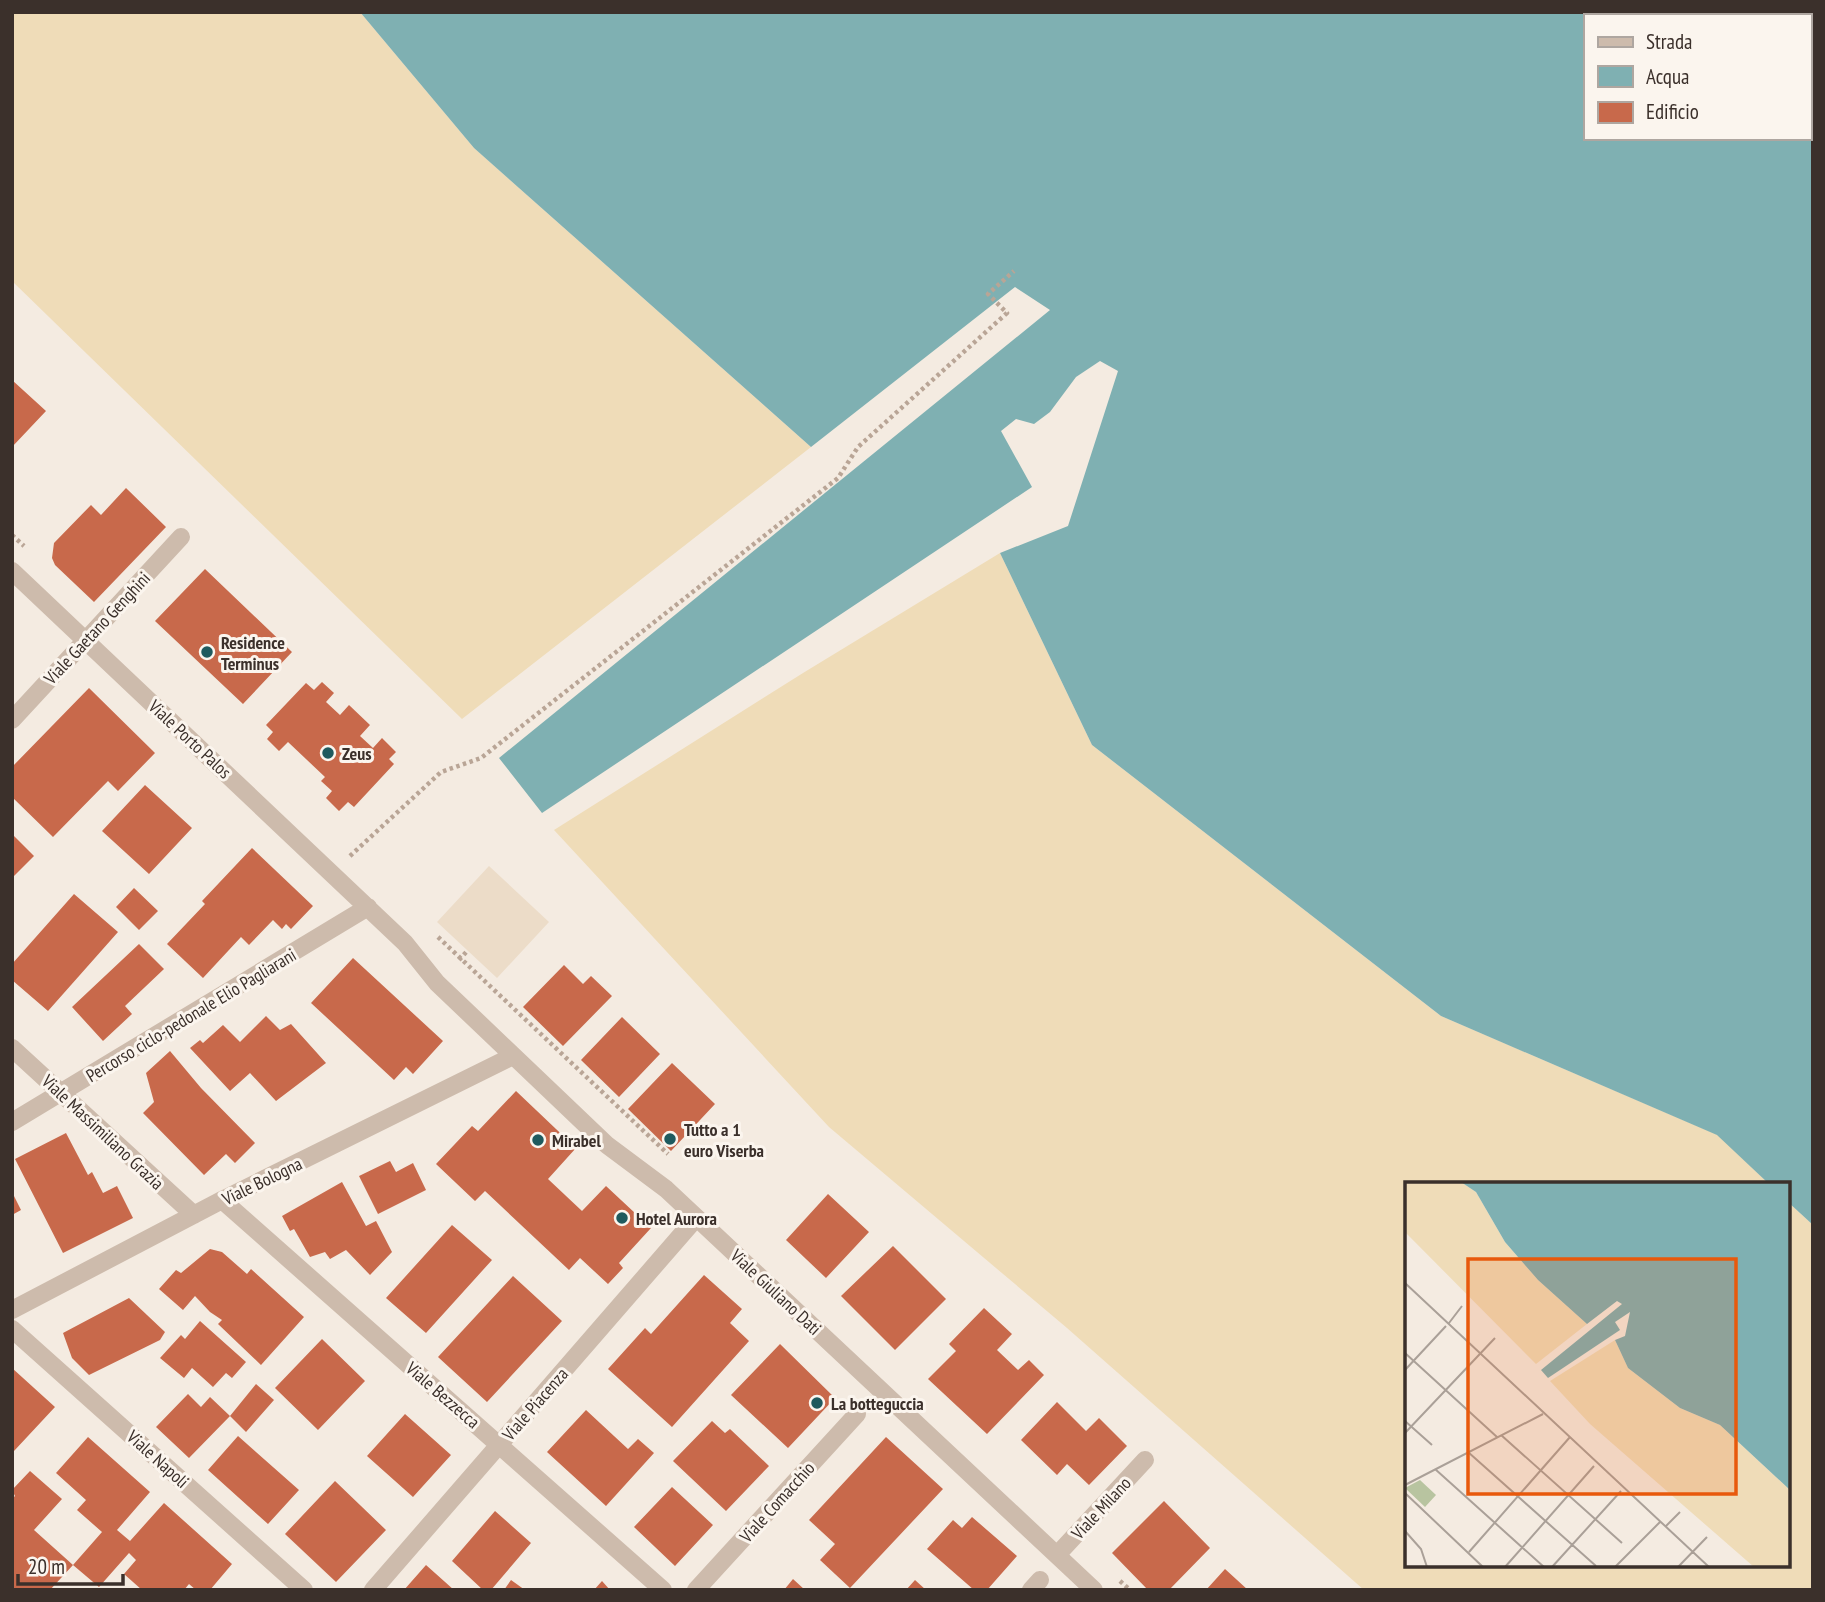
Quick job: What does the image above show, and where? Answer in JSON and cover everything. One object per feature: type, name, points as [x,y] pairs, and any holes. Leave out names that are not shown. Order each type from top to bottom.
[{"type":"street","name":"Viale Gaetano Genghini","points":[[12,720],[181,537]]},
{"type":"street","name":"Viale Porto Palos","points":[[12,571],[368,907]]},
{"type":"street","name":"Viale Giuliano Dati","points":[[368,907],[405,943],[437,984],[607,1145],[666,1189],[1094,1590]]},
{"type":"street","name":"Percorso ciclo-pedonale Elio Pagliarani","points":[[12,1122],[368,907]]},
{"type":"street","name":"Viale Massimiliano Grazia","points":[[12,1048],[194,1215]]},
{"type":"street","name":"Viale Bologna","points":[[12,1310],[222,1200],[513,1056]]},
{"type":"street","name":"Viale Bezzecca","points":[[222,1200],[663,1590]]},
{"type":"street","name":"Viale Piacenza","points":[[373,1590],[696,1218]]},
{"type":"street","name":"Viale Napoli","points":[[12,1329],[304,1590]]},
{"type":"street","name":"Viale Comacchio","points":[[696,1590],[857,1414]]},
{"type":"street","name":"Viale Milano","points":[[1057,1555],[1145,1460]]},
{"type":"path","points":[[332,873],[441,772],[481,758],[838,478],[858,447],[1007,313],[988,294],[1014,271]]},
{"type":"path","points":[[12,535],[33,554]]},
{"type":"path","points":[[341,846],[351,855]]},
{"type":"path","points":[[431,930],[672,1158]]},
{"type":"path","points":[[1111,1572],[1130,1590]]},
{"type":"sand","points":[[12,12],[360,12],[474,148],[811,447],[462,719],[12,281]]},
{"type":"sand","points":[[1000,553],[1092,745],[1441,1016],[1718,1135],[1767,1182],[1405,1182],[1405,1567],[1790,1567],[1790,1204],[1813,1225],[1813,1590],[1364,1590],[1067,1328],[829,1127],[554,830]]},
{"type":"shaded area","points":[[489,866],[549,922],[497,978],[437,922]]},
{"type":"water","points":[[360,12],[1813,12],[1813,1225],[1790,1204],[1790,1182],[1767,1182],[1717,1135],[1441,1016],[1092,745],[1000,553],[1068,526],[1118,371],[1100,361],[1076,377],[1050,412],[1034,424],[1016,419],[1001,431],[1032,487],[542,813],[499,758],[1050,310],[1015,287],[811,447],[474,148]]},
{"type":"building","points":[[12,380],[46,411],[12,447]]},
{"type":"building","points":[[126,488],[166,527],[94,602],[55,565],[52,558],[54,543],[91,505],[101,515]]},
{"type":"building","points":[[205,569],[292,652],[243,704],[155,621]]},
{"type":"building","points":[[322,682],[334,693],[326,702],[340,715],[349,705],[370,725],[360,736],[373,748],[382,738],[396,752],[389,759],[394,764],[354,807],[348,802],[339,811],[326,798],[332,791],[321,781],[325,777],[288,742],[279,751],[267,739],[273,732],[266,725],[306,683],[314,690]]},
{"type":"building","points":[[89,688],[155,753],[118,791],[108,781],[53,837],[12,797],[12,767]]},
{"type":"building","points":[[145,785],[192,828],[149,874],[102,831]]},
{"type":"building","points":[[12,834],[34,856],[14,876],[12,875]]},
{"type":"building","points":[[252,848],[313,906],[291,929],[286,924],[282,929],[273,920],[249,945],[241,937],[203,978],[167,944],[205,904],[202,901]]},
{"type":"building","points":[[134,888],[158,911],[139,930],[116,907]]},
{"type":"building","points":[[74,894],[118,932],[48,1011],[12,980],[12,964]]},
{"type":"building","points":[[139,944],[164,969],[125,1006],[132,1014],[103,1041],[72,1007]]},
{"type":"building","points":[[353,958],[443,1041],[413,1074],[406,1067],[394,1080],[311,1003]]},
{"type":"building","points":[[564,965],[583,984],[591,976],[612,996],[563,1046],[523,1007]]},
{"type":"building","points":[[266,1016],[280,1030],[291,1024],[326,1063],[276,1101],[250,1073],[230,1091],[190,1048],[200,1040],[203,1043],[223,1025],[240,1042]]},
{"type":"building","points":[[622,1017],[660,1054],[619,1097],[581,1060]]},
{"type":"building","points":[[170,1051],[201,1088],[255,1143],[235,1163],[226,1154],[204,1175],[143,1113],[154,1102],[146,1073]]},
{"type":"building","points":[[672,1063],[715,1104],[671,1151],[628,1109]]},
{"type":"building","points":[[516,1091],[576,1148],[548,1179],[582,1211],[606,1186],[651,1228],[619,1263],[623,1268],[608,1284],[580,1258],[569,1270],[485,1191],[475,1201],[436,1164],[472,1126],[478,1131]]},
{"type":"building","points":[[66,1133],[88,1175],[92,1172],[103,1193],[117,1186],[133,1218],[63,1253],[15,1159]]},
{"type":"building","points":[[390,1161],[396,1172],[413,1163],[426,1190],[378,1214],[359,1176]]},
{"type":"building","points":[[342,1182],[366,1226],[376,1221],[392,1252],[370,1275],[346,1250],[330,1259],[325,1252],[310,1257],[294,1229],[290,1231],[282,1216]]},
{"type":"building","points":[[12,1192],[21,1210],[12,1215]]},
{"type":"building","points":[[828,1194],[869,1232],[826,1278],[786,1240]]},
{"type":"building","points":[[452,1225],[492,1260],[426,1333],[386,1298]]},
{"type":"building","points":[[893,1246],[946,1299],[895,1350],[841,1296]]},
{"type":"building","points":[[210,1249],[222,1252],[247,1274],[251,1269],[304,1317],[261,1365],[218,1324],[222,1320],[195,1296],[183,1310],[159,1289],[176,1270],[181,1273]]},
{"type":"building","points":[[704,1275],[742,1309],[730,1323],[749,1341],[672,1427],[608,1369],[645,1328],[651,1334]]},
{"type":"building","points":[[513,1276],[562,1321],[487,1402],[438,1357]]},
{"type":"building","points":[[129,1298],[165,1332],[160,1340],[89,1375],[72,1358],[63,1333]]},
{"type":"building","points":[[984,1308],[1012,1334],[997,1350],[1018,1370],[1029,1360],[1044,1375],[987,1434],[928,1379],[956,1351],[949,1344]]},
{"type":"building","points":[[200,1321],[246,1362],[232,1378],[226,1373],[213,1387],[192,1368],[184,1378],[160,1358],[181,1335],[185,1339]]},
{"type":"building","points":[[322,1339],[365,1381],[318,1430],[275,1388]]},
{"type":"building","points":[[780,1344],[835,1398],[788,1448],[731,1395]]},
{"type":"building","points":[[12,1368],[55,1407],[14,1451],[12,1449]]},
{"type":"building","points":[[256,1384],[274,1400],[246,1432],[230,1416]]},
{"type":"building","points":[[188,1394],[201,1407],[210,1397],[230,1416],[189,1458],[156,1427]]},
{"type":"building","points":[[1057,1402],[1086,1431],[1099,1418],[1127,1446],[1089,1485],[1067,1464],[1057,1475],[1021,1440]]},
{"type":"building","points":[[586,1410],[628,1449],[638,1439],[654,1453],[606,1506],[547,1452]]},
{"type":"building","points":[[405,1414],[451,1455],[413,1497],[367,1456]]},
{"type":"building","points":[[712,1421],[725,1433],[730,1429],[769,1466],[726,1511],[673,1461]]},
{"type":"building","points":[[238,1436],[299,1490],[268,1524],[208,1470]]},
{"type":"building","points":[[88,1437],[150,1492],[117,1530],[130,1541],[164,1503],[232,1564],[210,1590],[196,1590],[189,1584],[184,1590],[142,1590],[124,1574],[136,1560],[129,1553],[99,1587],[73,1565],[102,1532],[77,1510],[86,1500],[56,1473]]},
{"type":"building","points":[[886,1437],[943,1489],[850,1588],[820,1560],[835,1544],[809,1520]]},
{"type":"building","points":[[30,1471],[62,1499],[34,1530],[73,1565],[50,1590],[12,1590],[12,1499],[15,1496],[12,1490]]},
{"type":"building","points":[[335,1481],[386,1530],[336,1582],[285,1534]]},
{"type":"building","points":[[672,1487],[713,1525],[675,1566],[634,1527]]},
{"type":"building","points":[[1164,1501],[1210,1548],[1169,1590],[1148,1590],[1112,1553]]},
{"type":"building","points":[[495,1511],[531,1543],[491,1590],[483,1590],[452,1561]]},
{"type":"building","points":[[972,1517],[1017,1556],[987,1590],[974,1590],[927,1549],[953,1520],[962,1528]]},
{"type":"building","points":[[426,1565],[454,1590],[404,1590]]},
{"type":"building","points":[[1225,1569],[1248,1590],[1206,1590]]},
{"type":"building","points":[[793,1579],[805,1590],[784,1590]]},
{"type":"building","points":[[511,1580],[525,1590],[504,1590]]},
{"type":"building","points":[[915,1580],[926,1590],[906,1590]]},
{"type":"building","points":[[602,1581],[610,1590],[594,1590]]},
{"type":"place","name":"Residence Terminus","points":[[207,652]]},
{"type":"place","name":"Zeus","points":[[328,753]]},
{"type":"place","name":"Tutto a 1 euro Viserba","points":[[670,1139]]},
{"type":"place","name":"Mirabel","points":[[538,1140]]},
{"type":"place","name":"Hotel Aurora","points":[[622,1218]]},
{"type":"place","name":"La botteguccia","points":[[817,1403]]}]
